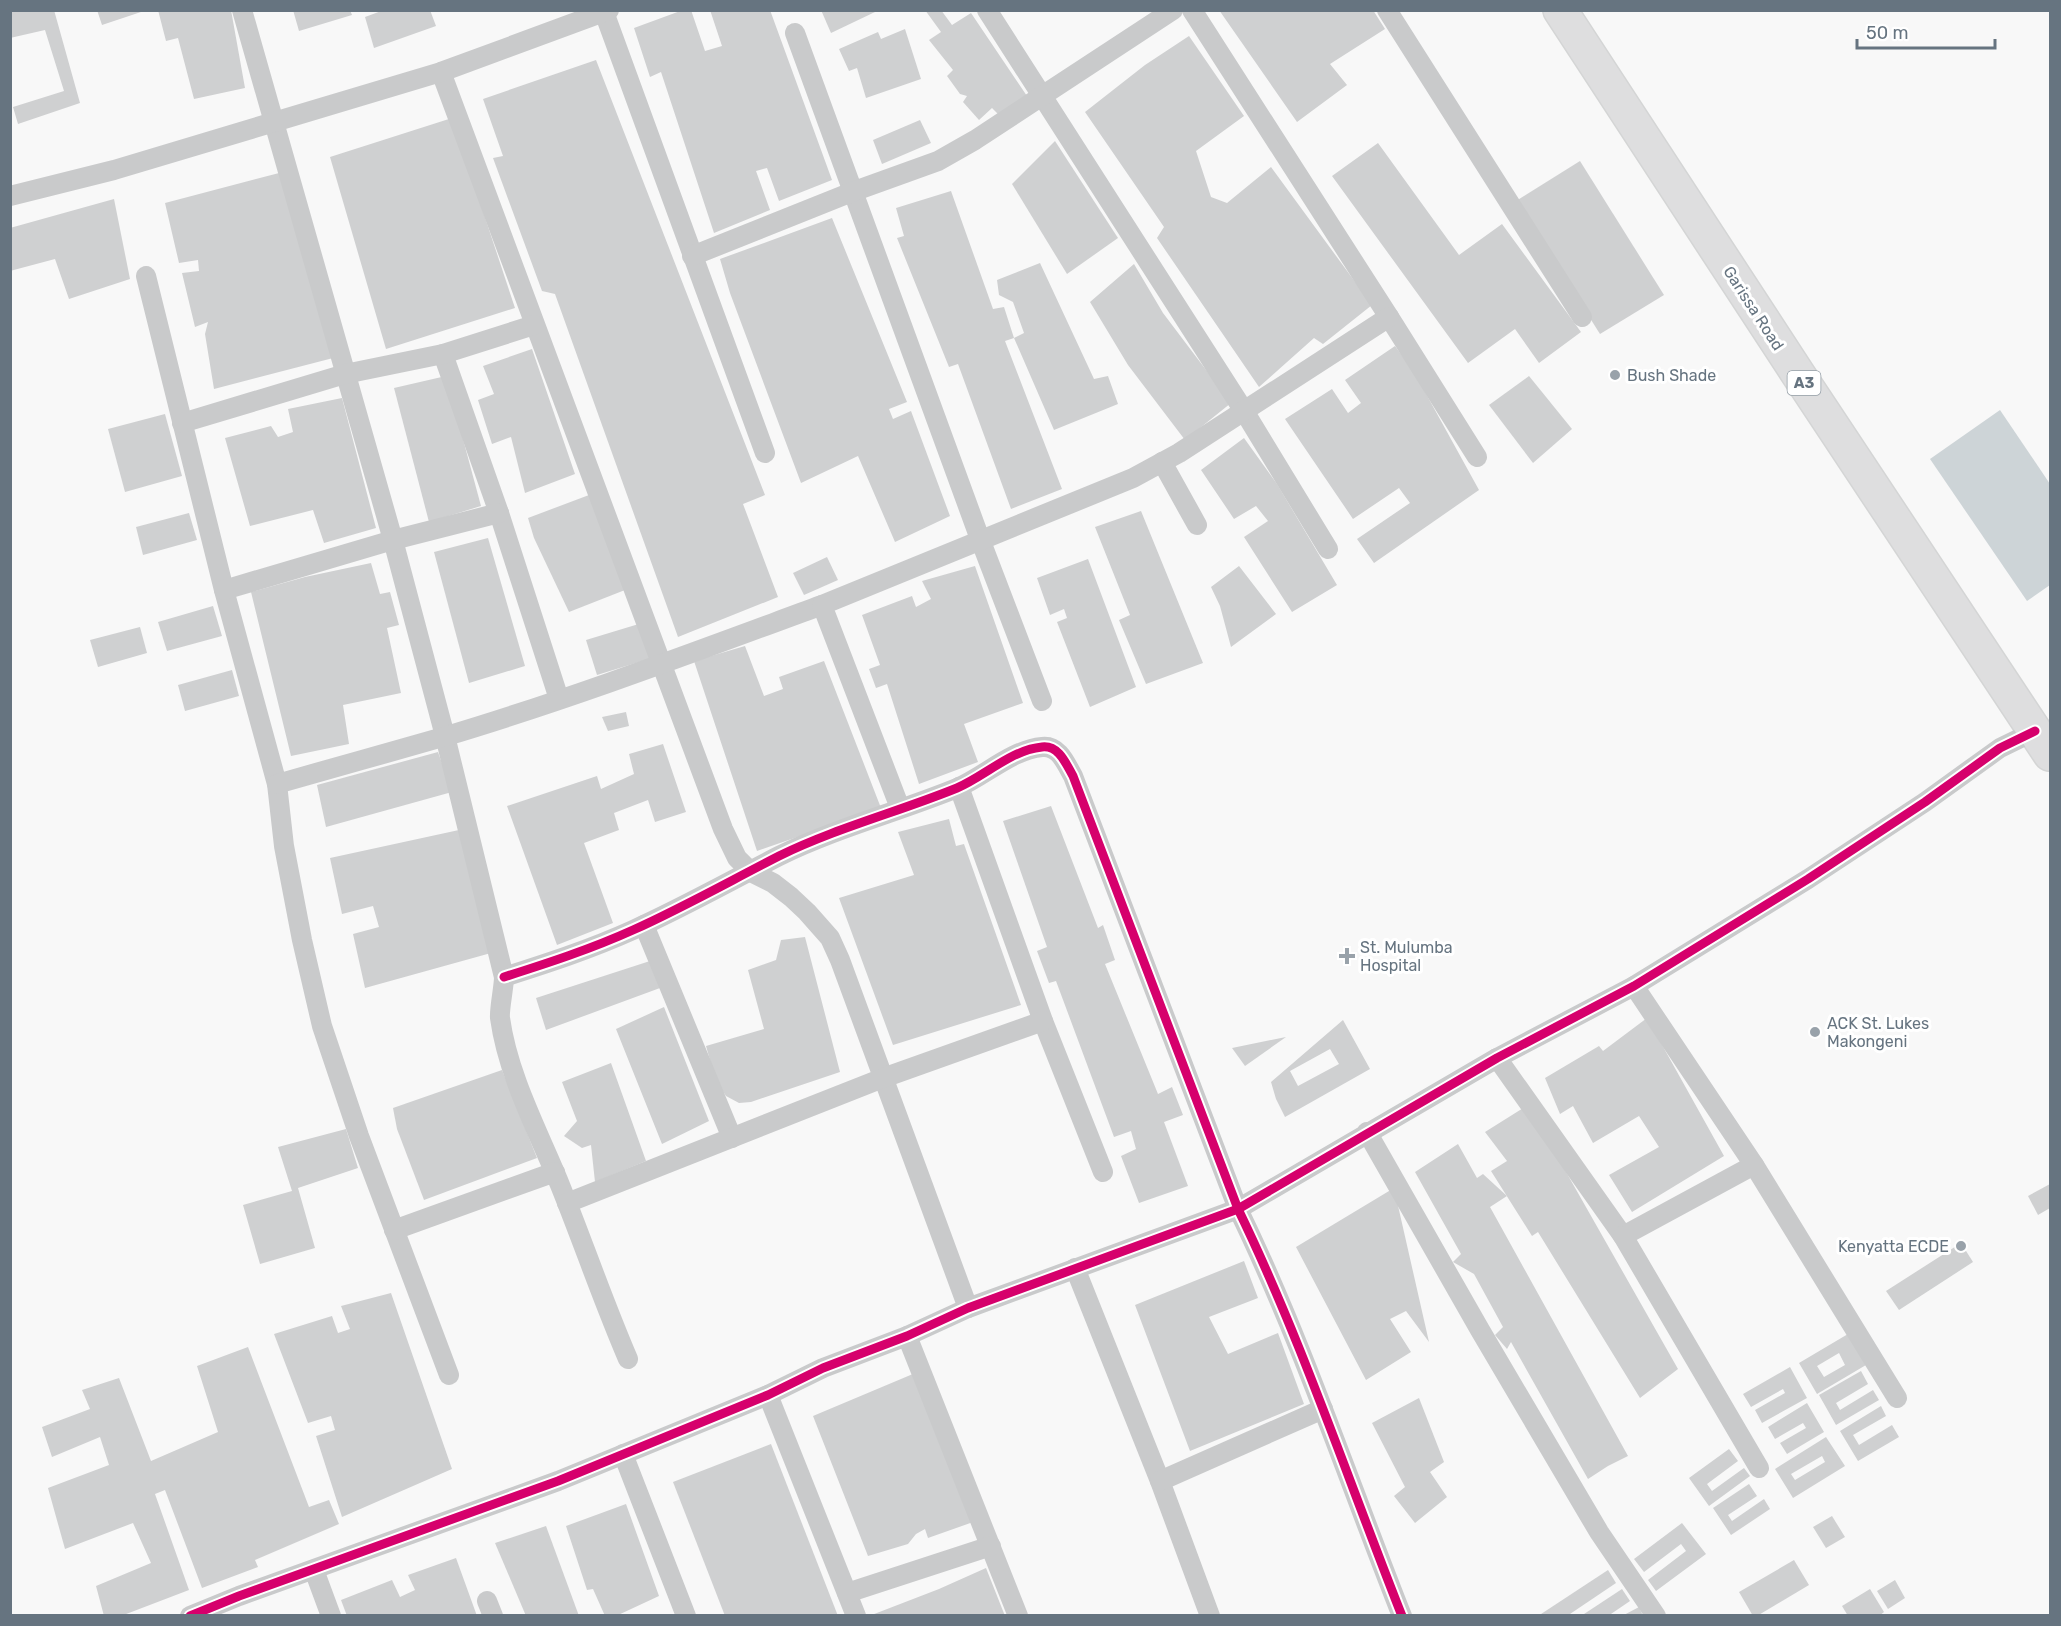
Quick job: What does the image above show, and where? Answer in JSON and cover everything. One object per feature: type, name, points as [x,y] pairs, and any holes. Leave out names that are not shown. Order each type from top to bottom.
[{"type":"highway","name":"Garissa Road","points":[[1560,10],[1791,365],[2043,742]]},
{"type":"street","points":[[242,10],[393,540],[445,736],[504,977],[503,998],[499,1014],[507,1051],[603,1302],[628,1359]]},
{"type":"street","points":[[692,256],[852,192],[938,161],[975,140],[1173,10]]},
{"type":"street","points":[[1192,10],[1477,457]]},
{"type":"street","points":[[1387,10],[1582,317]]},
{"type":"street","points":[[10,196],[114,170],[441,72],[607,11],[692,256],[765,453]]},
{"type":"street","points":[[990,11],[1244,411],[1328,549]]},
{"type":"street","points":[[795,33],[980,539],[1042,701]]},
{"type":"street","points":[[441,72],[723,829],[737,858],[751,872],[773,883],[791,897],[830,938],[968,1308]]},
{"type":"street","points":[[146,276],[224,590],[277,784],[286,856],[322,1026],[358,1136],[449,1375]]},
{"type":"street","points":[[277,784],[445,736],[662,664],[822,605],[1133,478],[1244,411],[1389,317]]},
{"type":"street","points":[[182,423],[345,374],[443,354],[534,325]]},
{"type":"street","points":[[443,354],[499,513],[559,699]]},
{"type":"street","points":[[1162,462],[1197,525]]},
{"type":"street","points":[[224,590],[393,540],[499,513]]},
{"type":"street","points":[[822,605],[900,808]]},
{"type":"street","points":[[190,1616],[239,1596],[558,1481],[768,1395],[823,1368],[907,1336],[968,1308],[1238,1209],[1497,1058],[1634,986],[1808,879],[1925,802],[2000,748],[2043,742]]},
{"type":"street","points":[[504,977],[567,957],[644,925],[779,856],[818,839],[959,787],[1026,750],[1045,746],[1055,750],[1062,757],[1072,776],[1238,1209],[1254,1242],[1323,1409],[1402,1616]]},
{"type":"street","points":[[959,787],[1043,1021],[1103,1172]]},
{"type":"street","points":[[644,925],[732,1138]]},
{"type":"street","points":[[1634,986],[1754,1165],[1897,1398]]},
{"type":"street","points":[[567,1203],[883,1078],[1043,1021]]},
{"type":"street","points":[[1497,1058],[1623,1236],[1759,1468]]},
{"type":"street","points":[[1367,1132],[1599,1532],[1656,1616]]},
{"type":"street","points":[[1623,1236],[1754,1165]]},
{"type":"street","points":[[394,1230],[555,1172]]},
{"type":"street","points":[[1074,1269],[1160,1481],[1210,1616]]},
{"type":"street","points":[[907,1336],[1018,1616]]},
{"type":"street","points":[[768,1395],[856,1616]]},
{"type":"street","points":[[1160,1481],[1323,1409]]},
{"type":"street","points":[[623,1454],[686,1616]]},
{"type":"street","points":[[848,1593],[991,1546]]},
{"type":"street","points":[[314,1570],[331,1616]]},
{"type":"shaded area","points":[[2000,410],[2050,484],[2050,585],[2027,601],[1930,459]]},
{"type":"building","points":[[10,10],[54,10],[80,103],[18,124],[13,107],[64,91],[45,30],[10,38]]},
{"type":"building","points":[[97,10],[144,10],[144,11],[102,25]]},
{"type":"building","points":[[158,10],[231,10],[245,88],[194,99],[178,38],[166,41]]},
{"type":"building","points":[[293,10],[350,10],[352,15],[299,31]]},
{"type":"building","points":[[384,10],[430,10],[436,26],[374,48],[365,17]]},
{"type":"building","points":[[683,10],[691,10],[705,51],[722,46],[710,10],[770,10],[832,180],[779,201],[767,168],[756,171],[770,210],[714,233],[661,72],[650,77],[634,28]]},
{"type":"building","points":[[821,10],[875,10],[875,12],[831,33]]},
{"type":"building","points":[[925,10],[941,10],[952,25],[971,13],[1027,96],[1001,117],[992,108],[979,120],[963,102],[967,96],[960,94],[947,76],[953,70],[929,40],[941,32]]},
{"type":"building","points":[[1219,10],[1373,10],[1385,29],[1330,64],[1347,85],[1297,122]]},
{"type":"building","points":[[905,29],[921,79],[866,98],[857,68],[849,71],[839,49],[878,32],[881,39]]},
{"type":"building","points":[[1189,36],[1244,116],[1196,151],[1211,197],[1227,203],[1271,167],[1372,305],[1323,344],[1314,338],[1259,387],[1157,238],[1164,227],[1085,112],[1145,65]]},
{"type":"building","points":[[596,60],[765,495],[743,504],[778,597],[678,637],[555,294],[542,291],[493,158],[503,156],[483,99]]},
{"type":"building","points":[[452,118],[515,308],[386,349],[330,157]]},
{"type":"building","points":[[920,120],[931,143],[882,164],[873,140]]},
{"type":"building","points":[[1055,141],[1118,238],[1067,274],[1012,184]]},
{"type":"building","points":[[1378,143],[1459,255],[1502,224],[1581,332],[1539,363],[1515,329],[1468,363],[1332,176]]},
{"type":"building","points":[[1580,161],[1664,295],[1600,334],[1516,201]]},
{"type":"building","points":[[283,172],[337,357],[214,389],[205,334],[208,322],[195,327],[182,273],[199,271],[198,260],[179,263],[165,203]]},
{"type":"building","points":[[951,191],[993,309],[1004,307],[1014,338],[1005,341],[1062,489],[1011,509],[958,364],[949,367],[897,238],[904,236],[896,208]]},
{"type":"building","points":[[114,199],[130,279],[69,299],[55,259],[10,271],[10,228]]},
{"type":"building","points":[[832,218],[907,402],[889,409],[893,419],[911,411],[950,516],[895,542],[858,456],[801,483],[730,293],[720,259]]},
{"type":"building","points":[[1040,263],[1094,379],[1108,376],[1118,404],[1054,430],[1014,338],[1024,333],[1013,302],[999,295],[997,280]]},
{"type":"building","points":[[1134,264],[1163,313],[1231,403],[1185,440],[1128,365],[1090,302]]},
{"type":"building","points":[[1395,346],[1414,372],[1479,490],[1374,563],[1357,539],[1410,503],[1399,488],[1353,519],[1285,419],[1332,389],[1348,413],[1361,403],[1345,380]]},
{"type":"building","points":[[532,349],[575,474],[525,493],[511,437],[492,444],[478,400],[494,394],[483,366]]},
{"type":"building","points":[[446,376],[481,506],[429,522],[394,388]]},
{"type":"building","points":[[1529,376],[1572,429],[1533,463],[1489,405]]},
{"type":"building","points":[[342,398],[376,528],[324,543],[313,510],[250,526],[225,438],[271,426],[278,437],[293,432],[288,409]]},
{"type":"building","points":[[165,414],[182,476],[125,492],[108,429]]},
{"type":"building","points":[[1244,438],[1277,484],[1337,585],[1292,612],[1244,537],[1268,521],[1256,506],[1234,519],[1201,470]]},
{"type":"building","points":[[589,495],[625,590],[569,612],[534,538],[528,518]]},
{"type":"building","points":[[1141,511],[1203,663],[1146,684],[1119,620],[1130,615],[1095,527]]},
{"type":"building","points":[[189,513],[197,540],[143,555],[136,527]]},
{"type":"building","points":[[488,538],[525,666],[469,683],[434,552]]},
{"type":"building","points":[[827,557],[838,580],[804,595],[793,573]]},
{"type":"building","points":[[1088,559],[1136,687],[1090,707],[1057,622],[1067,618],[1064,609],[1050,615],[1037,578]]},
{"type":"building","points":[[371,563],[380,594],[390,592],[399,625],[387,628],[401,693],[343,705],[349,744],[291,756],[251,592],[305,577]]},
{"type":"building","points":[[975,566],[1023,703],[964,724],[978,762],[919,784],[887,684],[876,688],[869,669],[880,665],[862,615],[912,596],[916,607],[931,599],[922,581]]},
{"type":"building","points":[[1239,566],[1276,614],[1231,647],[1220,606],[1211,587]]},
{"type":"building","points":[[213,606],[222,636],[167,651],[158,622]]},
{"type":"building","points":[[642,623],[652,658],[597,675],[586,640]]},
{"type":"building","points":[[140,627],[147,653],[98,667],[90,640]]},
{"type":"building","points":[[745,646],[764,696],[783,689],[779,677],[824,661],[881,808],[757,851],[694,661]]},
{"type":"building","points":[[232,670],[239,696],[185,711],[178,685]]},
{"type":"building","points":[[626,712],[629,726],[608,731],[602,717]]},
{"type":"building","points":[[663,744],[686,812],[655,822],[648,800],[614,813],[619,830],[584,843],[613,923],[557,945],[507,806],[597,776],[601,789],[634,774],[629,754]]},
{"type":"building","points":[[438,752],[452,792],[326,827],[317,785]]},
{"type":"building","points":[[1051,806],[1098,928],[1103,925],[1115,960],[1105,964],[1158,1094],[1172,1087],[1183,1115],[1164,1122],[1188,1186],[1139,1203],[1121,1156],[1136,1149],[1131,1131],[1114,1137],[1056,981],[1049,983],[1037,951],[1047,947],[1003,821]]},
{"type":"building","points":[[949,819],[956,846],[964,844],[1021,1005],[893,1045],[839,898],[914,875],[898,832]]},
{"type":"building","points":[[459,830],[491,953],[365,988],[353,934],[379,927],[373,906],[342,914],[330,858]]},
{"type":"building","points":[[805,937],[840,1072],[751,1102],[739,1103],[726,1096],[716,1081],[706,1046],[764,1029],[748,970],[776,960],[781,940]]},
{"type":"building","points":[[650,961],[660,988],[546,1030],[536,998]]},
{"type":"building","points":[[664,1007],[709,1121],[662,1144],[616,1029]]},
{"type":"building","points":[[1647,1018],[1724,1156],[1632,1212],[1609,1175],[1659,1147],[1639,1116],[1593,1143],[1573,1106],[1560,1114],[1545,1078],[1599,1046],[1603,1051]]},
{"type":"building","points":[[1343,1020],[1370,1069],[1285,1117],[1271,1082]],"holes":[[[1330,1049],[1339,1064],[1298,1086],[1290,1071]]]},
{"type":"building","points":[[1286,1037],[1245,1066],[1232,1048]]},
{"type":"building","points":[[611,1063],[646,1161],[595,1182],[591,1145],[582,1148],[564,1136],[577,1121],[562,1082]]},
{"type":"building","points":[[502,1070],[537,1158],[424,1200],[397,1129],[393,1108]]},
{"type":"building","points":[[1528,1105],[1678,1369],[1640,1398],[1538,1232],[1532,1236],[1491,1171],[1507,1161],[1485,1132]]},
{"type":"building","points":[[346,1129],[358,1168],[298,1188],[315,1248],[260,1264],[243,1205],[292,1191],[278,1147]]},
{"type":"building","points":[[1458,1144],[1477,1178],[1483,1174],[1507,1196],[1490,1207],[1628,1456],[1588,1479],[1511,1342],[1507,1349],[1495,1335],[1503,1327],[1474,1274],[1453,1262],[1461,1254],[1415,1172]]},
{"type":"building","points":[[2050,1184],[2050,1208],[2038,1215],[2028,1196]]},
{"type":"building","points":[[1394,1188],[1429,1342],[1406,1311],[1390,1319],[1411,1352],[1366,1380],[1296,1247]]},
{"type":"building","points":[[1961,1243],[1973,1262],[1899,1310],[1886,1291]]},
{"type":"building","points":[[1244,1261],[1258,1298],[1209,1317],[1228,1354],[1278,1333],[1304,1404],[1190,1451],[1135,1305]]},
{"type":"building","points":[[391,1293],[452,1469],[342,1517],[316,1436],[335,1430],[331,1416],[308,1423],[274,1334],[332,1316],[338,1333],[350,1329],[341,1306]]},
{"type":"building","points":[[1848,1334],[1866,1365],[1817,1394],[1799,1363]],"holes":[[[1839,1353],[1845,1365],[1824,1377],[1817,1366]]]},
{"type":"building","points":[[248,1347],[309,1507],[329,1500],[339,1524],[255,1560],[258,1567],[202,1588],[165,1490],[155,1494],[189,1590],[121,1616],[104,1616],[96,1586],[151,1563],[133,1523],[65,1549],[48,1488],[109,1465],[100,1437],[52,1457],[42,1427],[90,1409],[82,1390],[119,1378],[151,1461],[218,1432],[197,1366]]},
{"type":"building","points":[[1790,1367],[1807,1398],[1762,1423],[1755,1410],[1785,1393],[1783,1389],[1751,1407],[1743,1394]]},
{"type":"building","points":[[920,1371],[976,1521],[928,1538],[925,1529],[916,1534],[908,1544],[868,1556],[813,1416]]},
{"type":"building","points":[[1861,1371],[1868,1384],[1836,1403],[1840,1410],[1873,1390],[1879,1400],[1836,1425],[1819,1395]]},
{"type":"building","points":[[1419,1398],[1444,1462],[1430,1472],[1447,1497],[1415,1523],[1394,1496],[1405,1487],[1372,1423]]},
{"type":"building","points":[[1807,1403],[1824,1432],[1787,1454],[1780,1443],[1806,1428],[1803,1423],[1775,1439],[1768,1427]]},
{"type":"building","points":[[1881,1406],[1886,1416],[1853,1435],[1859,1445],[1892,1425],[1899,1437],[1858,1461],[1840,1431]]},
{"type":"building","points":[[1826,1437],[1845,1466],[1793,1498],[1775,1469]],"holes":[[[1822,1456],[1825,1462],[1795,1480],[1791,1474]]]},
{"type":"building","points":[[771,1444],[838,1616],[725,1616],[673,1482]]},
{"type":"building","points":[[1729,1449],[1738,1461],[1707,1484],[1712,1491],[1744,1468],[1750,1476],[1709,1506],[1689,1478]]},
{"type":"building","points":[[1749,1484],[1757,1496],[1728,1515],[1732,1521],[1764,1499],[1770,1509],[1731,1535],[1713,1508]]},
{"type":"building","points":[[626,1504],[659,1596],[616,1616],[605,1616],[593,1589],[587,1590],[566,1526]]},
{"type":"building","points":[[1832,1516],[1845,1537],[1826,1548],[1813,1527]]},
{"type":"building","points":[[1682,1523],[1706,1554],[1656,1591],[1648,1580],[1686,1551],[1681,1544],[1644,1572],[1634,1559]]},
{"type":"building","points":[[546,1526],[579,1616],[526,1616],[495,1543]]},
{"type":"building","points":[[456,1558],[477,1616],[347,1616],[341,1600],[392,1580],[400,1597],[415,1590],[408,1575]]},
{"type":"building","points":[[1794,1560],[1809,1585],[1757,1616],[1753,1616],[1739,1592]]},
{"type":"building","points":[[986,1568],[1005,1616],[869,1616],[939,1589]]},
{"type":"building","points":[[1608,1570],[1616,1583],[1567,1616],[1538,1616]]},
{"type":"building","points":[[1895,1580],[1905,1598],[1888,1609],[1877,1591]]},
{"type":"building","points":[[1622,1589],[1630,1601],[1608,1616],[1581,1616]]},
{"type":"building","points":[[1870,1589],[1884,1612],[1879,1616],[1848,1616],[1842,1606]]},
{"type":"building","points":[[1639,1607],[1643,1616],[1622,1616]]},
{"type":"cycle path","points":[[190,1616],[239,1596],[558,1481],[768,1395],[823,1368],[907,1336],[968,1308],[1238,1209],[1497,1058],[1634,986],[1808,879],[1925,802],[2000,748],[2035,731]]},
{"type":"cycle path","points":[[504,977],[617,937],[670,913],[779,856],[957,788],[1020,753],[1042,747],[1053,749],[1061,756],[1073,776],[1238,1209],[1304,1360],[1402,1616]]},
{"type":"place","name":"Bush Shade","points":[[1615,375]]},
{"type":"place","name":"St. Mulumba Hospital","points":[[1347,956]]},
{"type":"place","name":"ACK St. Lukes Makongeni","points":[[1815,1032]]},
{"type":"place","name":"Kenyatta ECDE","points":[[1961,1246]]}]
